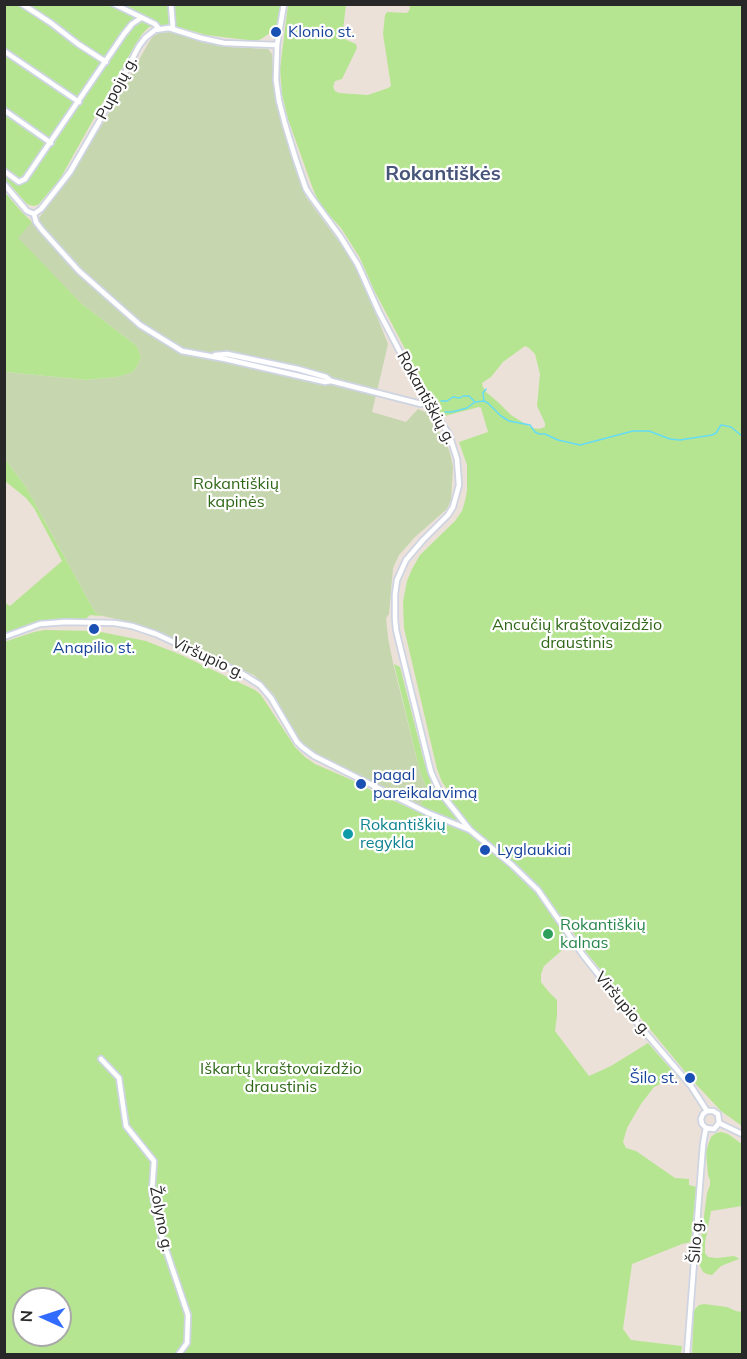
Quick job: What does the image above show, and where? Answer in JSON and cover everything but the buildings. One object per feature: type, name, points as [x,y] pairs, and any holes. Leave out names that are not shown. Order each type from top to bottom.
[{"type":"street","points":[[22,4],[106,62]]},
{"type":"street","points":[[114,4],[155,24],[159,29],[173,29],[211,41],[277,45]]},
{"type":"street","points":[[171,4],[173,29]]},
{"type":"street","name":"Rokantiškių g.","points":[[285,4],[277,45],[276,80],[279,101],[306,189],[358,265],[379,312],[427,402],[446,429],[458,459],[459,485],[453,507],[413,550],[400,571],[395,594],[394,618],[431,772],[440,792],[470,830],[489,846]]},
{"type":"street","points":[[4,171],[19,182],[25,179],[132,24],[141,18]]},
{"type":"street","name":"Pupojų g.","points":[[34,214],[70,172],[139,46],[145,38],[159,29]]},
{"type":"street","points":[[4,51],[79,102]]},
{"type":"street","points":[[4,110],[51,143]]},
{"type":"street","points":[[4,184],[27,211],[34,214],[42,230],[73,265],[140,325],[182,351],[325,382],[331,381],[413,403],[427,402]]},
{"type":"street","name":"Viršupio g.","points":[[4,637],[40,624],[57,622],[115,623],[156,634],[241,673],[260,685],[271,698],[297,742],[314,756],[428,813],[470,830]]},
{"type":"street","name":"Viršupio g.","points":[[489,846],[538,890],[583,955],[691,1086],[708,1111],[716,1112],[720,1117],[719,1123],[742,1134]]},
{"type":"street","name":"Žolyno g.","points":[[101,1059],[119,1078],[126,1126],[153,1161],[152,1192],[161,1235],[188,1315],[187,1343],[179,1354]]},
{"type":"street","points":[[708,1111],[703,1114],[702,1124],[706,1128],[714,1129],[719,1123]]},
{"type":"street","name":"Šilo g.","points":[[687,1354],[706,1128]]},
{"type":"green space","points":[[4,5],[281,5],[276,29],[256,41],[206,35],[175,26],[149,27],[135,45],[60,179],[38,205],[33,206],[27,204],[5,179]]},
{"type":"green space","points":[[288,5],[346,5],[342,38],[356,44],[357,48],[342,79],[335,81],[333,87],[339,93],[368,95],[391,86],[383,34],[385,15],[387,12],[407,13],[410,9],[409,5],[742,5],[742,1126],[721,1111],[692,1080],[586,952],[559,911],[575,939],[544,966],[541,974],[541,982],[557,1000],[555,1031],[589,1076],[611,1066],[648,1043],[677,1076],[654,1087],[627,1128],[623,1142],[626,1148],[636,1151],[675,1178],[689,1179],[689,1185],[696,1187],[691,1242],[632,1264],[623,1329],[631,1340],[682,1346],[681,1354],[5,1354],[4,642],[45,630],[96,631],[146,641],[179,654],[255,690],[261,695],[295,747],[315,764],[436,820],[439,814],[420,806],[427,789],[420,772],[394,664],[400,667],[432,786],[446,804],[452,796],[442,782],[437,769],[404,628],[403,602],[407,581],[420,555],[455,521],[462,511],[467,491],[467,465],[459,442],[488,432],[479,407],[441,417],[374,290],[360,258],[341,228],[320,205],[288,119],[282,94],[280,69]],"holes":[[[525,346],[535,354],[540,374],[537,406],[545,427],[539,429],[532,428],[511,415],[486,392],[482,383],[491,377],[503,362]]]},
{"type":"green space","name":"Rokantiškių kapinės","points":[[171,32],[205,43],[228,47],[268,49],[272,54],[275,92],[290,153],[301,185],[306,197],[355,263],[388,344],[372,412],[406,422],[418,409],[428,413],[450,453],[453,467],[451,500],[447,509],[415,537],[399,555],[393,568],[389,614],[386,618],[393,663],[420,772],[427,789],[420,806],[306,747],[297,737],[274,695],[254,675],[165,634],[95,612],[26,487],[5,459],[5,372],[86,380],[118,377],[133,372],[138,365],[141,357],[137,346],[82,304],[18,238],[32,222],[35,223],[68,180],[153,36]]},
{"type":"green space","points":[[4,191],[32,222],[19,238],[82,304],[137,346],[141,357],[133,372],[118,377],[86,380],[5,372]]},
{"type":"green space","points":[[5,459],[26,487],[95,612],[103,616],[90,615],[86,619],[37,622],[5,635],[4,602],[10,606],[62,561],[34,508],[26,498],[5,481]]},
{"type":"green space","points":[[721,1132],[742,1144],[742,1206],[711,1211],[705,1253],[708,1257],[734,1256],[739,1259],[721,1266],[712,1275],[703,1272],[698,1262],[710,1185],[706,1152],[711,1137]]},
{"type":"green space","points":[[704,1304],[727,1307],[742,1312],[742,1354],[692,1354],[694,1310]]},
{"type":"waterway","points":[[484,401],[483,393],[486,389]]},
{"type":"waterway","points":[[441,401],[463,396],[469,396],[474,401]]},
{"type":"waterway","points":[[445,412],[467,408],[475,402],[484,401],[509,421],[530,425],[539,434],[580,445],[633,431],[649,431],[670,439],[680,440],[712,435],[721,425],[731,427],[742,436]]},
{"type":"place","name":"Klonio st.","points":[[276,32]]},
{"type":"place","name":"Anapilio st.","points":[[94,629]]},
{"type":"place","name":"pagal pareikalavimą","points":[[361,784]]},
{"type":"place","name":"Rokantiškių regykla","points":[[348,834]]},
{"type":"place","name":"Lyglaukiai","points":[[485,850]]},
{"type":"place","name":"Rokantiškių kalnas","points":[[548,934]]},
{"type":"place","name":"Šilo st.","points":[[690,1078]]},
{"type":"district","name":"Rokantiškės","points":[[443,174]]},
{"type":"park label","name":"Ancučių kraštovaizdžio draustinis","points":[[577,634]]},
{"type":"park label","name":"Iškartų kraštovaizdžio draustinis","points":[[281,1078]]}]
